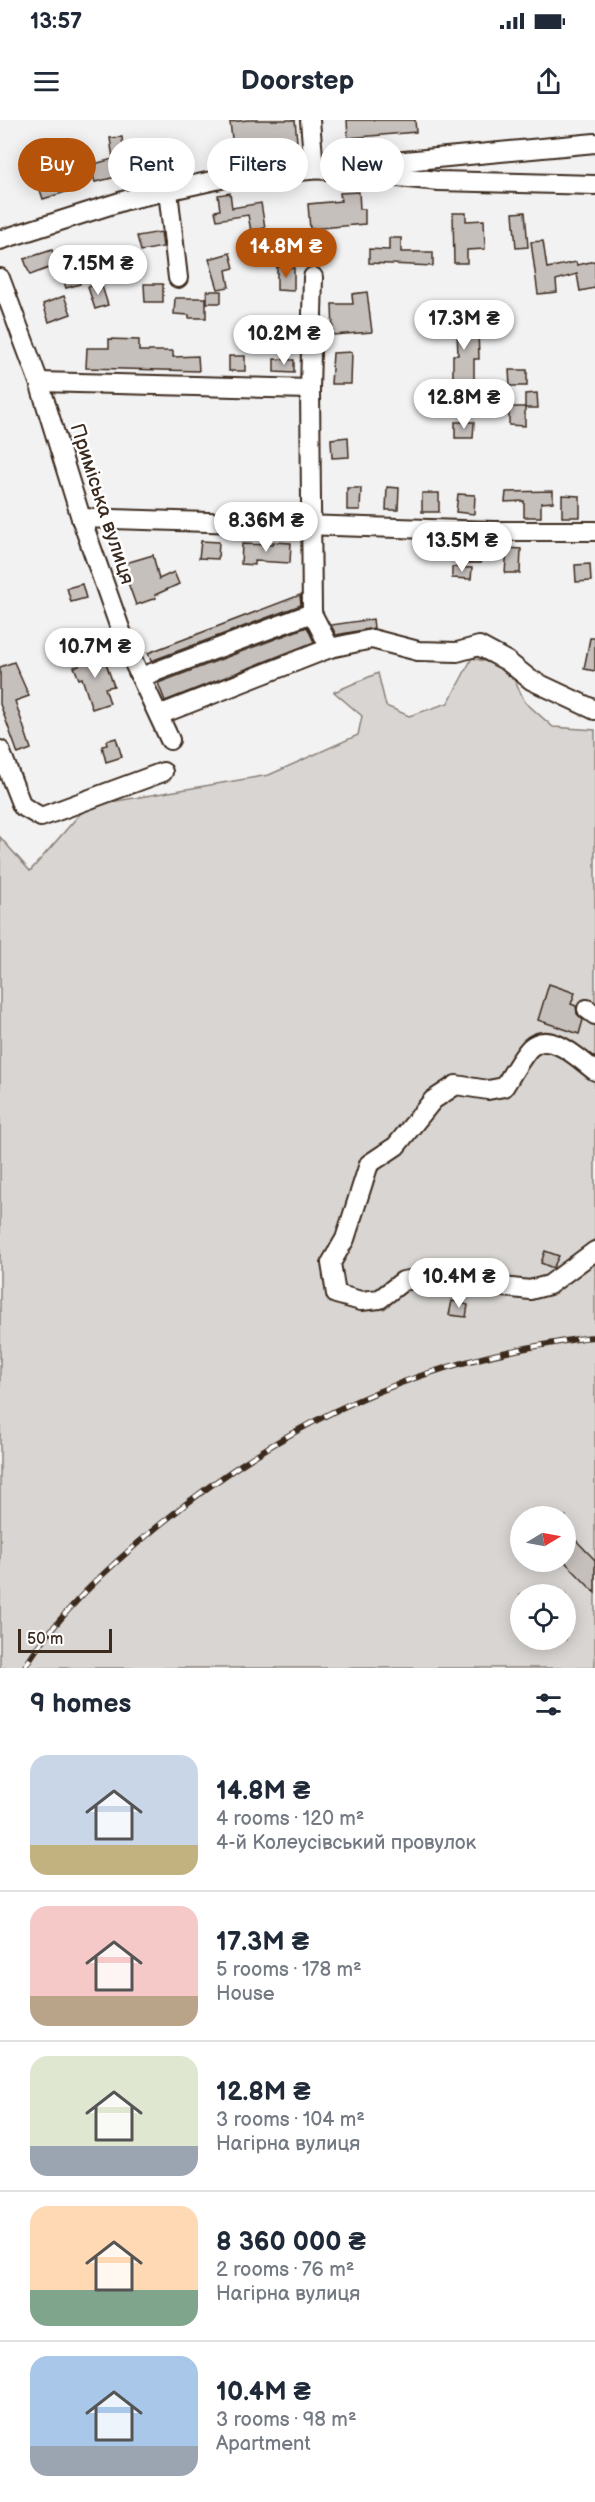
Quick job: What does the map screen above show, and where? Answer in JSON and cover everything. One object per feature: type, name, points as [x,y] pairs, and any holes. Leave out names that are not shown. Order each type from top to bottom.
[{"type":"street","points":[[310,120],[314,169]]},
{"type":"street","points":[[195,185],[225,178],[595,143]]},
{"type":"street","points":[[314,169],[439,181],[595,185]]},
{"type":"street","points":[[0,240],[126,200],[163,192]]},
{"type":"street","points":[[168,192],[178,278]]},
{"type":"street","points":[[313,277],[310,389],[312,613],[330,648]]},
{"type":"street","name":"Приміська вулиця","points":[[0,278],[39,382],[81,518],[127,648],[170,740]]},
{"type":"street","points":[[39,382],[310,389]]},
{"type":"street","points":[[81,518],[493,531],[595,531]]},
{"type":"street","points":[[141,677],[312,613]]},
{"type":"street","points":[[159,715],[330,648],[372,639],[418,651],[457,652],[479,646],[507,661],[531,680],[595,710]]},
{"type":"street","points":[[0,750],[22,806],[35,816],[41,817],[163,772]]},
{"type":"street","points":[[595,1071],[564,1048],[546,1041],[531,1047],[504,1087],[488,1090],[456,1085],[433,1100],[396,1146],[369,1164],[345,1239],[332,1263],[336,1294],[361,1301],[380,1299],[403,1281],[422,1278],[530,1290],[549,1285],[595,1251]]},
{"type":"shaded area","points":[[472,658],[508,667],[525,702],[553,727],[595,730],[595,1668],[0,1668],[0,837],[30,871],[87,806],[269,775],[358,735],[362,716],[334,692],[378,673],[386,706],[409,716],[448,703]]},
{"type":"building","points":[[295,120],[297,138],[232,138],[230,122]]},
{"type":"building","points":[[347,120],[415,120],[416,132],[348,138]]},
{"type":"building","points":[[108,160],[108,179],[96,182],[96,163]]},
{"type":"building","points":[[41,192],[66,192],[43,199]]},
{"type":"building","points":[[359,192],[360,209],[365,209],[365,224],[310,229],[308,204],[341,201],[340,193]]},
{"type":"building","points":[[230,193],[232,208],[261,203],[265,228],[251,231],[248,215],[217,220],[215,211],[220,210],[218,195]]},
{"type":"building","points":[[525,212],[528,247],[516,248],[513,213]]},
{"type":"building","points":[[453,213],[466,213],[466,221],[484,220],[485,249],[467,250],[467,263],[454,263]]},
{"type":"building","points":[[161,232],[163,247],[141,251],[137,236]]},
{"type":"building","points":[[389,238],[401,238],[401,252],[433,252],[433,266],[369,263],[369,249],[389,250]]},
{"type":"building","points":[[543,241],[547,268],[595,261],[595,288],[580,291],[577,274],[556,280],[557,292],[538,294],[531,242]]},
{"type":"building","points":[[52,250],[57,265],[30,275],[24,259]]},
{"type":"building","points":[[134,253],[143,273],[131,278],[122,259]]},
{"type":"building","points":[[230,253],[234,268],[226,270],[229,287],[218,289],[209,259]]},
{"type":"building","points":[[74,265],[80,284],[66,288],[60,269]]},
{"type":"building","points":[[277,267],[294,268],[294,291],[277,290]]},
{"type":"building","points":[[101,283],[108,305],[95,309],[88,287]]},
{"type":"building","points":[[144,284],[163,284],[163,302],[145,302]]},
{"type":"building","points":[[207,291],[221,291],[221,303],[207,303]]},
{"type":"building","points":[[367,292],[372,332],[333,335],[332,304],[353,304],[352,294]]},
{"type":"building","points":[[64,296],[71,314],[49,322],[43,304]]},
{"type":"building","points":[[175,298],[206,298],[206,318],[189,318],[189,315],[174,314]]},
{"type":"building","points":[[446,317],[459,317],[459,330],[478,329],[479,359],[474,359],[474,380],[453,381],[453,355],[458,355],[457,331],[446,331]]},
{"type":"building","points":[[109,339],[139,340],[139,351],[173,351],[173,357],[198,356],[199,371],[86,368],[87,348],[109,348]]},
{"type":"building","points":[[352,352],[351,384],[331,384],[333,353]]},
{"type":"building","points":[[229,356],[245,356],[245,371],[229,371]]},
{"type":"building","points":[[274,359],[294,360],[294,373],[274,372]]},
{"type":"building","points":[[509,370],[527,370],[527,386],[510,386]]},
{"type":"building","points":[[537,393],[538,408],[525,408],[525,426],[509,425],[509,407],[525,407],[525,394]]},
{"type":"building","points":[[455,422],[474,422],[473,438],[455,438]]},
{"type":"building","points":[[348,437],[349,457],[332,458],[331,439]]},
{"type":"building","points":[[387,487],[399,488],[398,510],[386,510]]},
{"type":"building","points":[[347,488],[361,488],[360,510],[347,510]]},
{"type":"building","points":[[553,491],[553,502],[541,503],[541,517],[524,517],[524,501],[505,502],[506,492]]},
{"type":"building","points":[[422,493],[439,493],[439,512],[422,512]]},
{"type":"building","points":[[458,494],[475,495],[474,514],[456,512]]},
{"type":"building","points":[[562,495],[580,496],[580,517],[562,517]]},
{"type":"building","points":[[201,541],[219,542],[218,559],[199,558]]},
{"type":"building","points":[[273,542],[291,543],[290,563],[255,561],[255,565],[241,564],[242,544],[273,545]]},
{"type":"building","points":[[480,544],[481,563],[467,563],[466,545]]},
{"type":"building","points":[[507,548],[521,549],[520,573],[505,573]]},
{"type":"building","points":[[153,555],[159,579],[174,572],[179,584],[155,595],[156,598],[136,605],[127,580],[123,582],[119,565]]},
{"type":"building","points":[[590,564],[591,581],[576,582],[575,565]]},
{"type":"building","points":[[452,567],[472,568],[471,579],[452,578]]},
{"type":"building","points":[[82,584],[86,598],[71,602],[67,588]]},
{"type":"building","points":[[300,595],[301,605],[151,661],[148,653]]},
{"type":"building","points":[[373,619],[374,628],[336,635],[331,625]]},
{"type":"building","points":[[307,627],[314,642],[165,701],[158,683]]},
{"type":"building","points":[[590,638],[595,638],[595,671],[584,669]]},
{"type":"building","points":[[102,652],[114,686],[105,688],[110,703],[92,709],[82,678],[79,679],[74,667],[79,666],[77,661]]},
{"type":"building","points":[[14,662],[29,696],[15,701],[31,749],[18,754],[0,704],[0,667]]},
{"type":"building","points":[[116,738],[122,757],[106,762],[102,746],[107,745],[106,741]]},
{"type":"building","points":[[549,984],[575,993],[571,1004],[576,1006],[577,1014],[583,1020],[579,1034],[538,1020]]},
{"type":"building","points":[[545,1251],[559,1256],[553,1268],[541,1263]]},
{"type":"building","points":[[452,1301],[468,1305],[466,1317],[449,1315]]},
{"type":"building","points":[[576,1540],[595,1560],[595,1593],[575,1572]]},
{"type":"railway","points":[[24,1668],[68,1610],[120,1559],[200,1493],[289,1435],[335,1411],[432,1372],[483,1357],[573,1339],[595,1337]]}]
